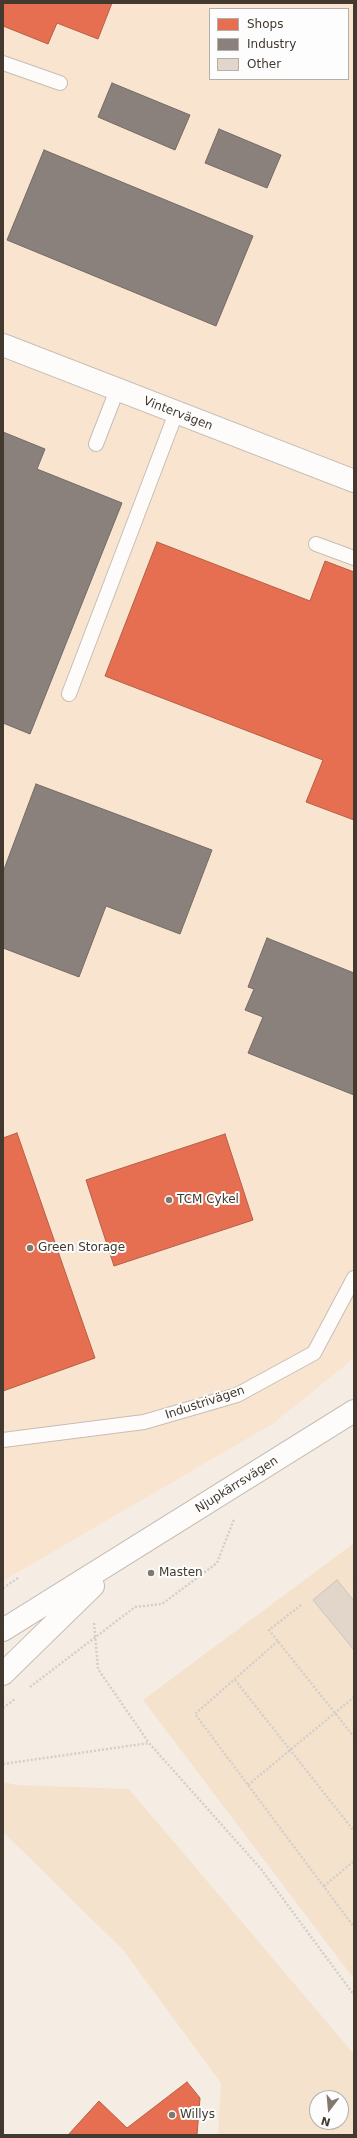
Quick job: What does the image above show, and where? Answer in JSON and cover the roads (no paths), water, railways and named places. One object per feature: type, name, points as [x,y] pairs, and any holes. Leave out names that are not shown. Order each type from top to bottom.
[{"type":"street","name":"Vintervägen","points":[[3,345],[354,481]]},
{"type":"street","name":"Njupkärrsvägen","points":[[3,1630],[121,1558],[354,1411]]},
{"type":"street","name":"Njupkärrsvägen","points":[[3,1674],[121,1558]]},
{"type":"lane","points":[[3,63],[60,83]]},
{"type":"lane","points":[[96,444],[116,390]]},
{"type":"lane","points":[[69,694],[176,413]]},
{"type":"lane","points":[[316,544],[354,558]]},
{"type":"lane","name":"Industrivägen","points":[[3,1440],[144,1422],[237,1395],[314,1353],[354,1278]]},
{"type":"place","name":"TCM Cykel","points":[[169,1200]]},
{"type":"place","name":"Green Storage","points":[[30,1248]]},
{"type":"place","name":"Masten","points":[[151,1573]]},
{"type":"place","name":"Willys","points":[[172,2115]]}]
